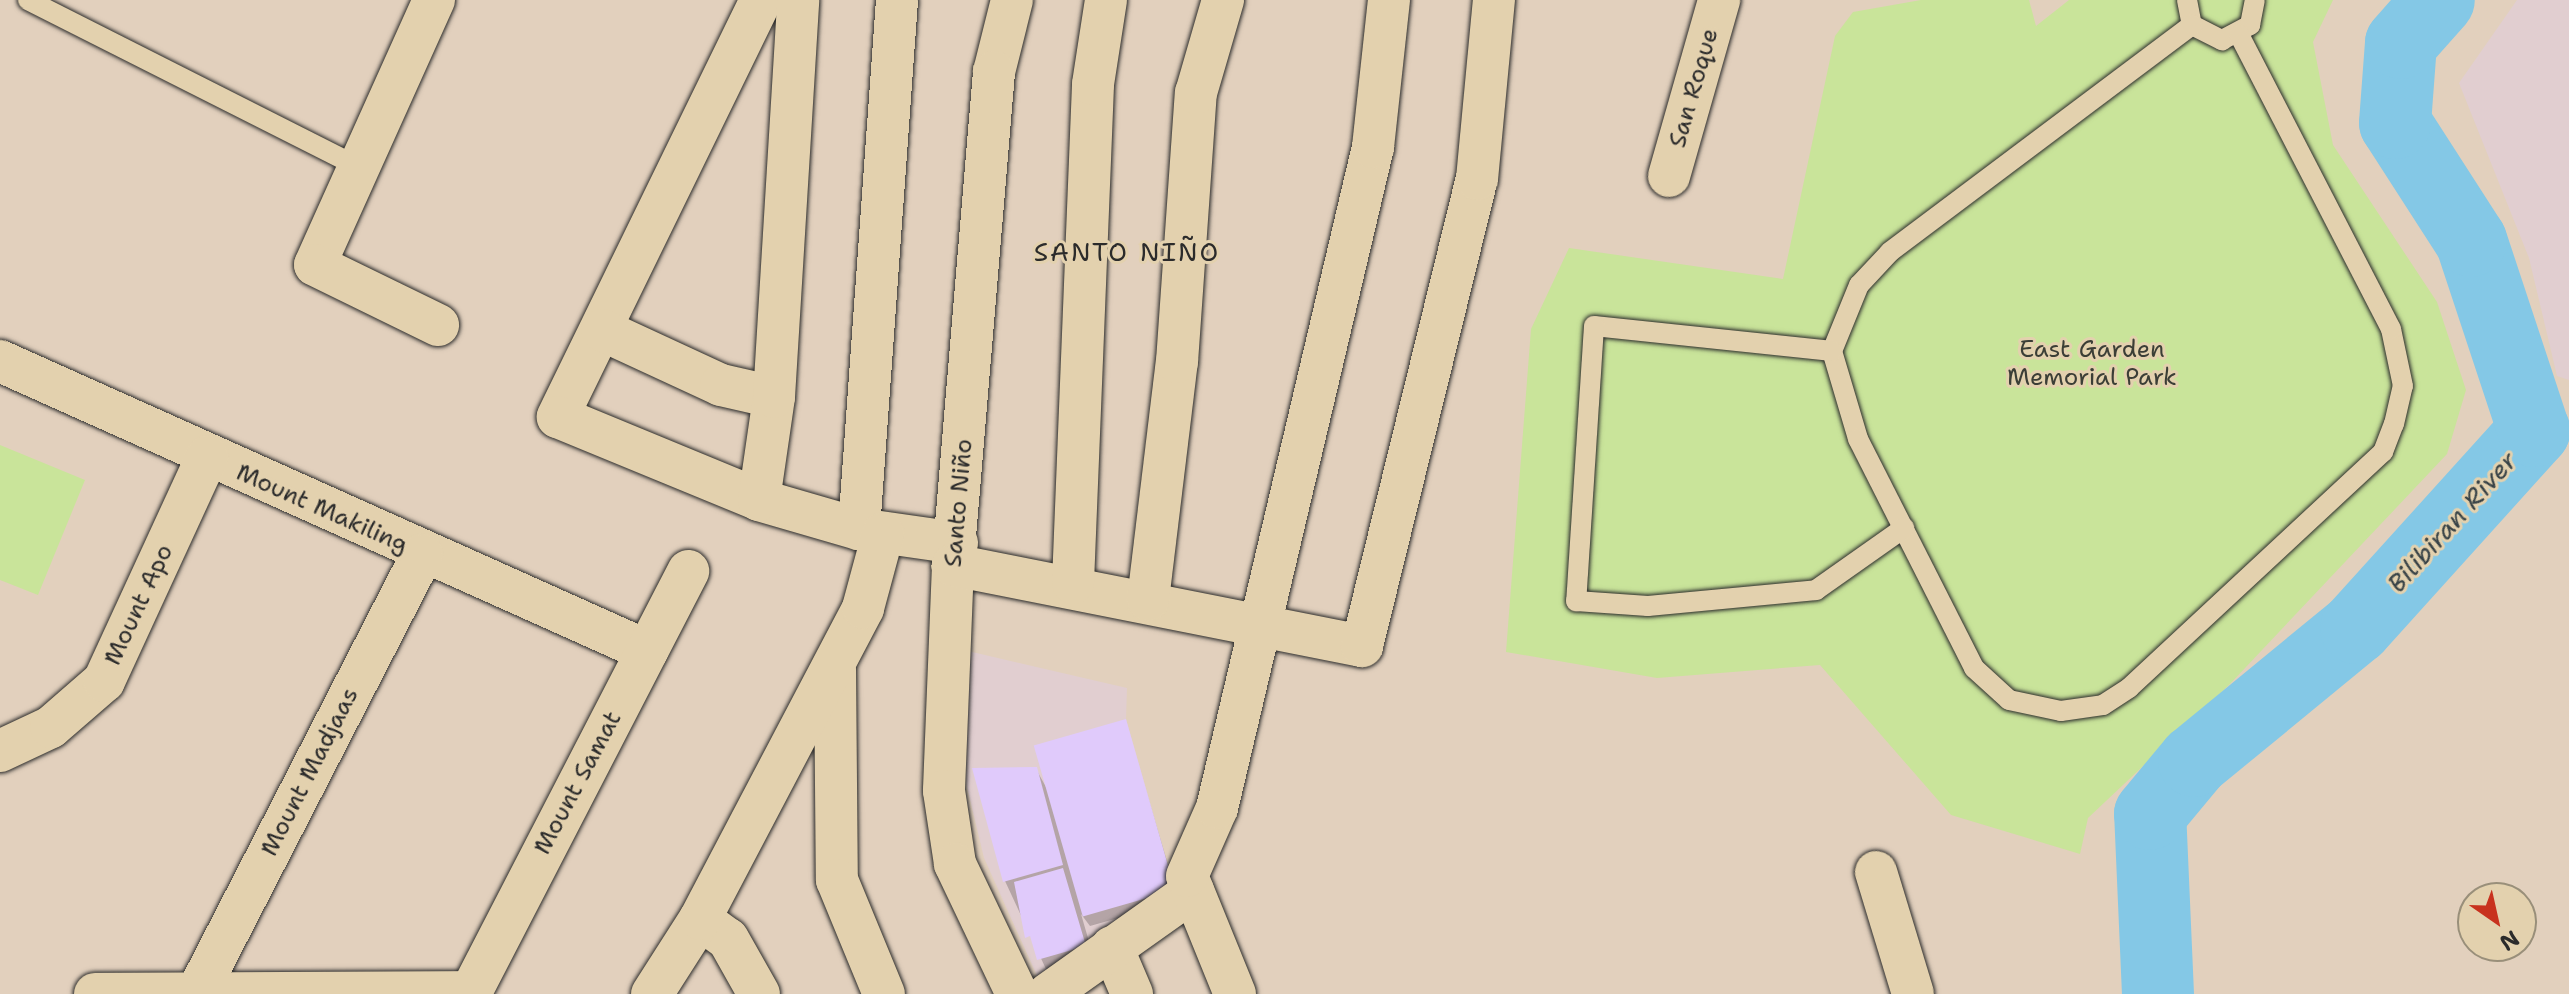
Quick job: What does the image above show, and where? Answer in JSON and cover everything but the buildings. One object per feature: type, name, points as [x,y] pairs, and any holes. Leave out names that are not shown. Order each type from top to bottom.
[{"type":"street","points":[[434,0],[315,265],[438,325]]},
{"type":"street","points":[[761,0],[558,417],[759,500],[871,532],[1073,583],[1362,646],[1477,179],[1494,0]]},
{"type":"street","points":[[759,500],[774,397],[798,0]]},
{"type":"street","points":[[652,994],[700,919],[863,608],[871,532],[897,0]]},
{"type":"street","name":"Santo Niño","points":[[1012,0],[994,72],[955,554],[944,791],[955,864],[1017,994]]},
{"type":"street","points":[[1073,583],[1093,84],[1106,0]]},
{"type":"street","points":[[1148,600],[1177,362],[1196,93],[1223,0]]},
{"type":"street","points":[[1235,994],[1187,876],[1217,808],[1373,147],[1389,0]]},
{"type":"street","name":"San Roque","points":[[1669,176],[1719,0]]},
{"type":"street","points":[[602,330],[721,385],[774,397]]},
{"type":"street","name":"Mount Makiling","points":[[0,361],[422,555],[647,651]]},
{"type":"street","name":"Mount Apo","points":[[0,751],[51,727],[104,681],[207,457]]},
{"type":"street","name":"Mount Madjaas","points":[[199,989],[422,555]]},
{"type":"street","name":"Mount Samat","points":[[469,993],[688,571]]},
{"type":"street","points":[[835,662],[837,880],[884,994]]},
{"type":"street","points":[[1876,872],[1913,994]]},
{"type":"street","points":[[1048,994],[1193,891]]},
{"type":"street","points":[[700,919],[728,939],[759,994]]},
{"type":"street","points":[[1112,947],[1132,994]]},
{"type":"street","points":[[95,994],[199,989],[469,993]]},
{"type":"lane","points":[[28,0],[357,166]]},
{"type":"lane","points":[[2187,0],[2192,25],[2205,36],[2239,35],[2250,25],[2255,0]]},
{"type":"lane","points":[[2192,25],[1890,252],[1859,285],[1832,351],[1858,439],[1974,668],[2009,700],[2061,711],[2103,705],[2383,452],[2403,386],[2391,329],[2239,35]]},
{"type":"lane","points":[[1832,351],[1594,326],[1576,601],[1648,606],[1816,590],[1904,528]]},
{"type":"shaded area","points":[[2517,0],[2569,0],[2569,380],[2557,376],[2529,258],[2459,83]]},
{"type":"shaded area","points":[[968,651],[1127,688],[1126,719],[1174,890],[1039,980],[984,858],[966,783]]},
{"type":"green space","name":"East Garden Memorial Park","points":[[1921,0],[2029,0],[2036,26],[2069,0],[2333,0],[2313,42],[2333,145],[2437,302],[2466,390],[2447,454],[2229,685],[2088,818],[2080,854],[1951,815],[1820,665],[1657,678],[1506,652],[1531,329],[1569,248],[1783,279],[1835,36],[1853,12]]},
{"type":"green space","points":[[0,445],[85,480],[38,595],[0,580]]},
{"type":"waterway","name":"Bilibiran River","points":[[2158,994],[2150,814],[2194,761],[2356,628],[2534,431],[2471,241],[2395,123],[2401,43],[2439,0]]},
{"type":"district","name":"SANTO NIÑO","points":[[1127,252]]}]
